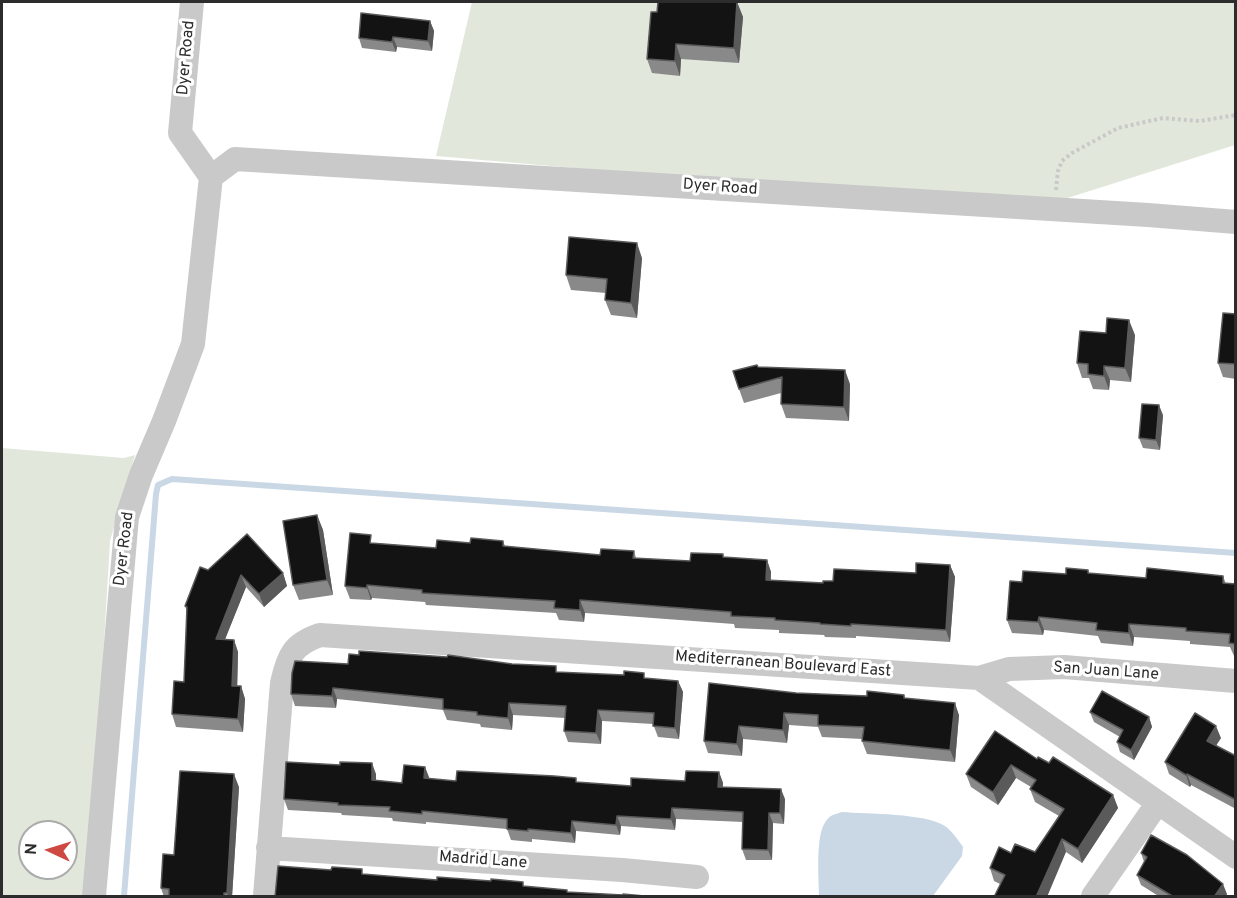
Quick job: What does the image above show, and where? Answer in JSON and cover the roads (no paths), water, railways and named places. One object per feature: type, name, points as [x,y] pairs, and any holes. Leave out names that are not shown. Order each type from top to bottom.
[{"type":"street","name":"Dyer Road","points":[[94,897],[127,517],[141,475],[193,344],[211,177],[180,133],[192,2]]},
{"type":"street","name":"Dyer Road","points":[[211,177],[235,159],[1236,222]]},
{"type":"street","name":"Mediterranean Boulevard East","points":[[268,848],[282,683],[286,662],[306,639],[320,635],[978,678]]},
{"type":"street","name":"San Juan Lane","points":[[978,678],[1009,669],[1064,667],[1236,681]]},
{"type":"street","points":[[978,678],[1236,857]]},
{"type":"street","points":[[1093,897],[1157,804]]},
{"type":"street","points":[[265,897],[268,848]]},
{"type":"street","name":"Madrid Lane","points":[[268,848],[622,870],[697,877]]},
{"type":"water","points":[[842,812],[910,816],[936,822],[948,828],[957,839],[963,847],[962,856],[933,896],[819,896],[820,836],[829,817]]},
{"type":"waterway","points":[[124,896],[156,494],[158,485],[172,479],[1236,553]]}]
